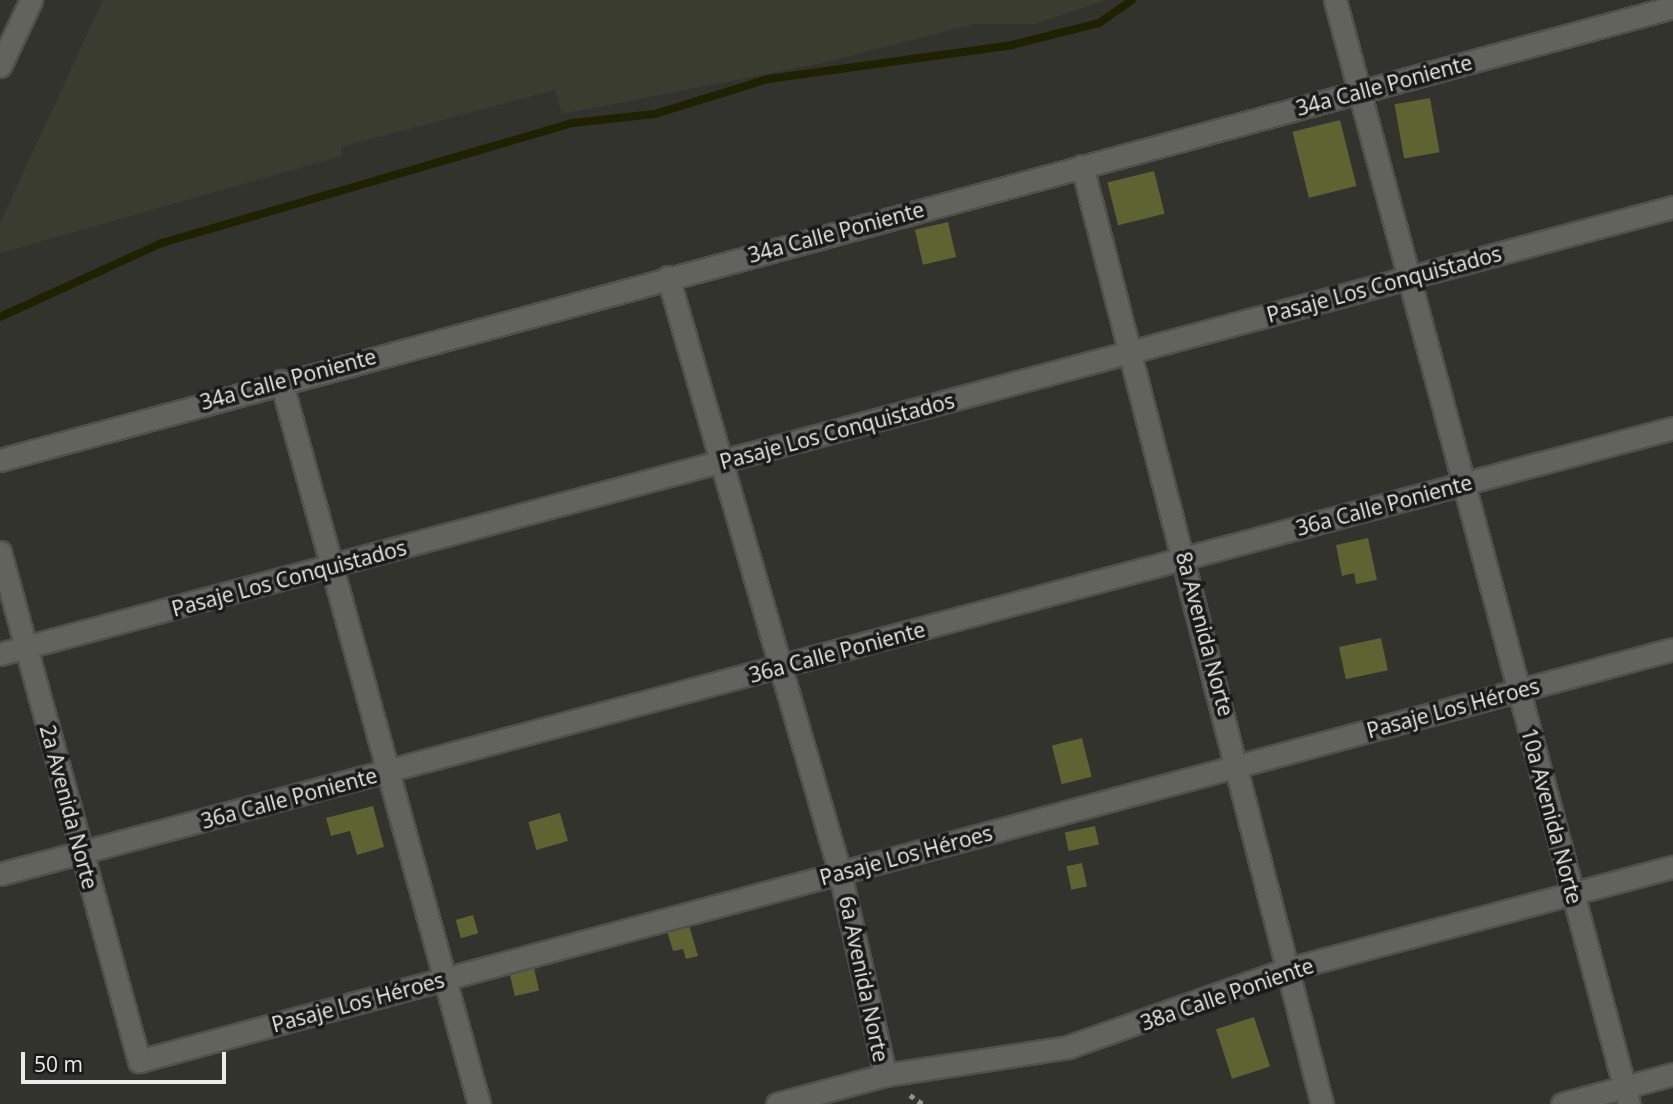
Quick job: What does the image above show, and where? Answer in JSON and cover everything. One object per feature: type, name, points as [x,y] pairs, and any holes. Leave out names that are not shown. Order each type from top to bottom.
[{"type":"street","points":[[0,66],[31,0]]},
{"type":"street","name":"10a Avenida Norte","points":[[1335,0],[1627,1094]]},
{"type":"street","name":"34a Calle Poniente","points":[[0,460],[281,381],[1673,8]]},
{"type":"street","name":"8a Avenida Norte","points":[[1082,166],[1240,765],[1285,970],[1322,1104]]},
{"type":"street","name":"Pasaje Los Conquistados","points":[[0,654],[1673,207]]},
{"type":"street","name":"6a Avenida Norte","points":[[668,277],[840,873],[885,1075]]},
{"type":"street","points":[[281,381],[480,1104]]},
{"type":"street","name":"36a Calle Poniente","points":[[0,874],[1673,428]]},
{"type":"street","name":"2a Avenida Norte","points":[[0,552],[139,1061]]},
{"type":"street","name":"Pasaje Los Héroes","points":[[139,1061],[1673,649]]},
{"type":"street","name":"38a Calle Poniente","points":[[778,1104],[885,1075],[1068,1047],[1285,970],[1673,867]]},
{"type":"street","points":[[1562,1104],[1627,1094],[1673,1074]]},
{"type":"shaded area","points":[[103,0],[1106,0],[1034,24],[975,24],[822,63],[562,114],[555,90],[341,147],[342,156],[0,253],[0,223]]},
{"type":"building","points":[[1430,98],[1440,152],[1404,158],[1395,104]]},
{"type":"building","points":[[1340,120],[1356,186],[1309,198],[1292,132]]},
{"type":"building","points":[[1154,171],[1165,214],[1118,225],[1107,183]]},
{"type":"building","points":[[948,222],[956,257],[923,265],[915,230]]},
{"type":"building","points":[[1368,538],[1377,580],[1356,584],[1354,573],[1342,576],[1336,545]]},
{"type":"building","points":[[1381,638],[1388,670],[1346,679],[1339,647]]},
{"type":"building","points":[[1082,738],[1092,777],[1062,784],[1052,745]]},
{"type":"building","points":[[373,806],[384,847],[357,855],[350,831],[331,836],[326,818]]},
{"type":"building","points":[[560,813],[568,841],[536,850],[528,822]]},
{"type":"building","points":[[1095,826],[1099,845],[1069,851],[1065,832]]},
{"type":"building","points":[[1082,863],[1087,886],[1071,890],[1066,866]]},
{"type":"building","points":[[473,915],[478,933],[461,938],[456,920]]},
{"type":"building","points":[[689,925],[698,956],[686,959],[683,949],[673,951],[667,931]]},
{"type":"building","points":[[534,968],[539,990],[515,996],[510,974]]},
{"type":"building","points":[[1254,1017],[1270,1066],[1232,1079],[1216,1029]]},
{"type":"waterway","points":[[0,317],[162,243],[572,123],[655,114],[768,79],[1012,45],[1099,23],[1132,0]]}]
